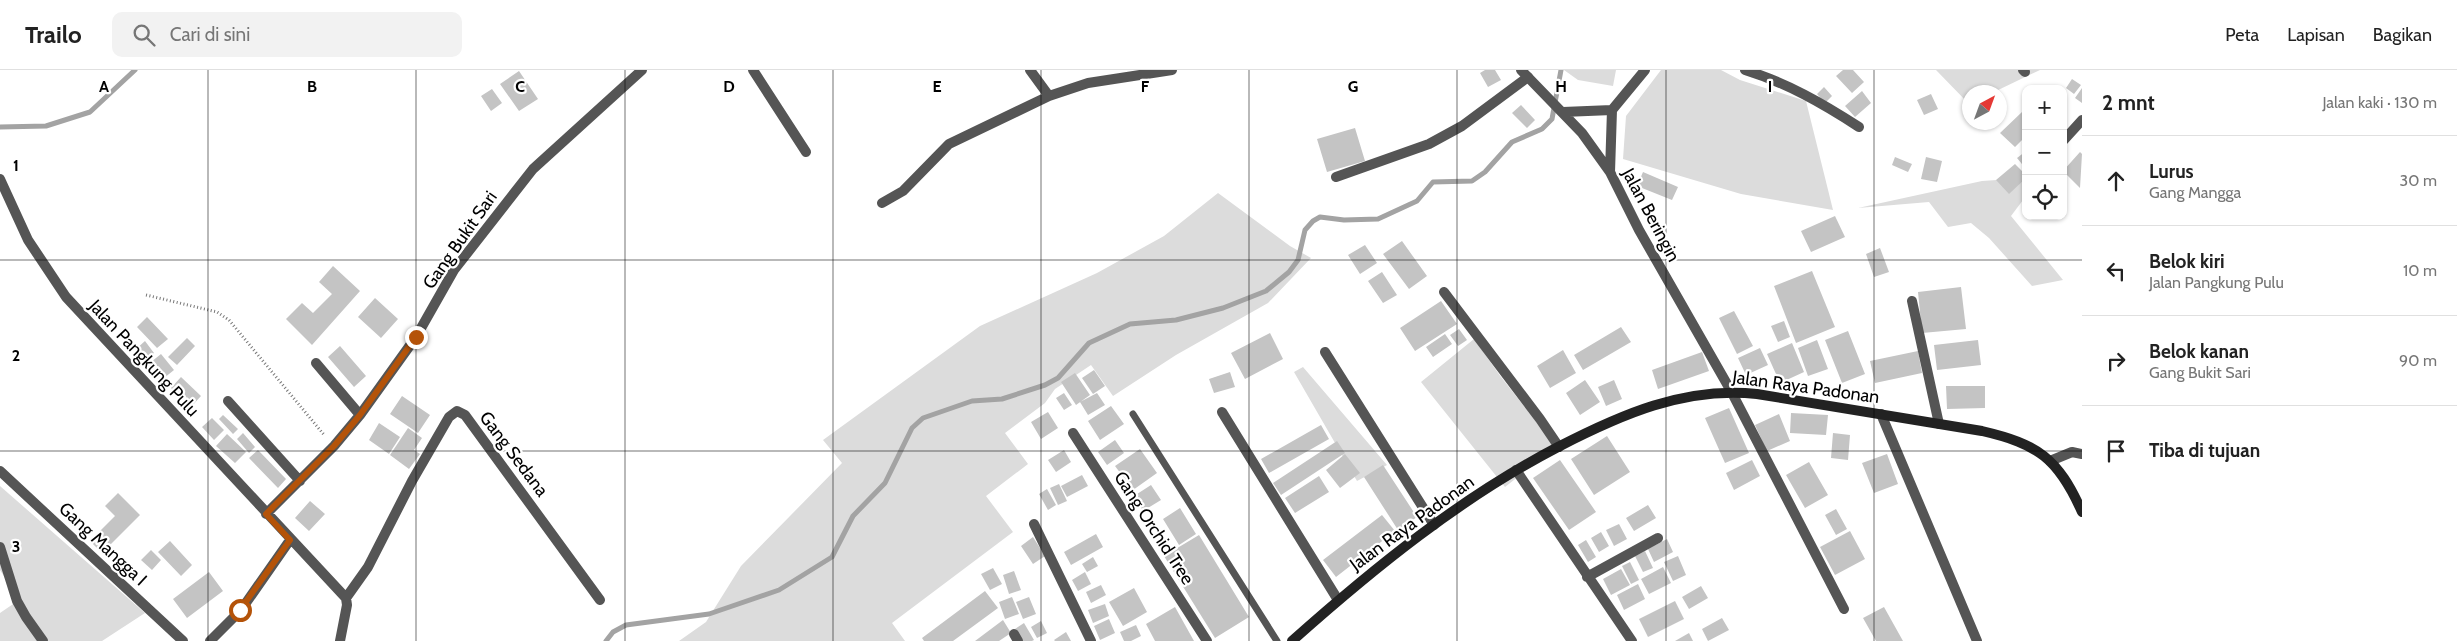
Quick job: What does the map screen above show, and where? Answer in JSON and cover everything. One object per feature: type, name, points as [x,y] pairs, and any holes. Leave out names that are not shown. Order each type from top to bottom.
[{"type":"main road","name":"Jalan Raya Padonan","points":[[1292,641],[1378,567],[1434,525],[1516,470],[1590,429],[1634,412],[1683,397],[1731,391],[1881,414],[2012,438],[2034,448],[2050,461],[2065,478],[2082,512]]},
{"type":"street","name":"Gang Bukit Sari","points":[[266,514],[334,446],[360,415],[416,337],[454,270],[528,176],[642,70]]},
{"type":"street","points":[[752,70],[806,152]]},
{"type":"street","points":[[1030,70],[1048,96]]},
{"type":"street","points":[[882,203],[903,191],[949,144],[1048,96],[1088,82],[1172,70]]},
{"type":"street","points":[[1610,172],[1612,110],[1645,70]]},
{"type":"street","points":[[1745,70],[1788,85],[1811,96],[1859,127]]},
{"type":"street","points":[[1336,177],[1429,144],[1462,126],[1524,73]]},
{"type":"street","name":"Jalan Beringin","points":[[1524,73],[1582,133],[1610,172],[1639,230],[1731,391],[1844,609]]},
{"type":"street","points":[[1563,112],[1612,110]]},
{"type":"street","points":[[2067,137],[2082,120]]},
{"type":"street","name":"Jalan Pangkung Pulu","points":[[0,178],[28,240],[66,297],[346,598]]},
{"type":"street","points":[[1444,292],[1559,447]]},
{"type":"street","points":[[1912,301],[1939,424]]},
{"type":"street","points":[[1326,352],[1434,525]]},
{"type":"street","points":[[316,363],[360,415]]},
{"type":"street","points":[[228,401],[300,481]]},
{"type":"street","name":"Gang Sedana","points":[[346,598],[368,567],[412,481],[449,417],[457,410],[465,415],[600,600]]},
{"type":"street","points":[[1222,412],[1338,600]]},
{"type":"street","points":[[1881,414],[1977,641]]},
{"type":"street","name":"Gang Orchid Tree","points":[[1073,433],[1207,641]]},
{"type":"street","points":[[2050,461],[2072,452],[2082,454]]},
{"type":"street","points":[[1516,470],[1632,641]]},
{"type":"street","name":"Gang Mangga I","points":[[0,471],[183,641]]},
{"type":"street","points":[[1034,524],[1090,641]]},
{"type":"street","points":[[1587,577],[1658,538]]},
{"type":"street","points":[[210,641],[240,610],[290,540]]},
{"type":"street","points":[[0,548],[17,601],[43,641]]},
{"type":"street","points":[[340,641],[347,605],[346,598]]},
{"type":"lane","points":[[1133,414],[1277,641]]},
{"type":"path","points":[[146,295],[217,312],[229,320],[334,446]]},
{"type":"shaded area","points":[[1564,70],[1616,70],[1613,86],[1578,80]]},
{"type":"shaded area","points":[[1661,70],[1721,70],[1740,80],[1806,101],[1833,210],[1741,194],[1623,159],[1626,116]]},
{"type":"shaded area","points":[[1936,70],[2040,70],[2007,86],[1962,85],[1962,97]]},
{"type":"shaded area","points":[[2022,178],[2022,201],[2011,216],[2063,280],[2032,286],[1989,238],[1971,223],[1948,227],[1929,202],[1858,208],[1982,181]]},
{"type":"shaded area","points":[[1218,193],[1290,246],[1311,258],[1268,303],[1176,355],[1113,396],[1091,365],[1055,389],[1045,403],[1005,433],[1028,464],[986,496],[1013,532],[892,623],[905,641],[679,641],[706,622],[741,566],[842,463],[823,440],[980,326],[1097,273],[1164,236]]},
{"type":"shaded area","points":[[1474,339],[1556,447],[1505,487],[1421,382]]},
{"type":"shaded area","points":[[1303,367],[1387,465],[1357,481],[1294,372]]},
{"type":"shaded area","points":[[0,486],[145,613],[102,641],[0,641],[0,613],[19,600],[0,570]]},
{"type":"building","points":[[1485,70],[1495,70],[1501,80],[1488,87],[1480,73]]},
{"type":"building","points":[[1843,70],[1853,70],[1864,82],[1852,93],[1836,76]]},
{"type":"building","points":[[519,71],[538,99],[519,111],[500,84]]},
{"type":"building","points":[[2072,79],[2081,85],[2074,94],[2067,89]]},
{"type":"building","points":[[1824,87],[1832,96],[1825,103],[1817,94]]},
{"type":"building","points":[[2082,88],[2082,103],[2075,98]]},
{"type":"building","points":[[492,89],[502,103],[491,111],[481,96]]},
{"type":"building","points":[[1862,91],[1871,103],[1855,117],[1845,106]]},
{"type":"building","points":[[1931,94],[1938,109],[1924,115],[1917,100]]},
{"type":"building","points":[[1521,105],[1535,120],[1527,128],[1512,113]]},
{"type":"building","points":[[2022,112],[2022,140],[2015,147],[2000,133],[2003,130],[2007,130],[2007,126]]},
{"type":"building","points":[[1355,128],[1365,161],[1327,172],[1317,139]]},
{"type":"building","points":[[2080,152],[2082,154],[2080,188],[2067,175],[2067,167]]},
{"type":"building","points":[[2022,154],[2022,164],[2017,158]]},
{"type":"building","points":[[1895,157],[1912,164],[1908,172],[1892,165]]},
{"type":"building","points":[[1926,157],[1942,161],[1937,182],[1921,179]]},
{"type":"building","points":[[2015,164],[2022,171],[2022,182],[2009,194],[1996,180]]},
{"type":"building","points":[[1643,172],[1678,187],[1672,200],[1637,186]]},
{"type":"building","points":[[1835,216],[1845,237],[1811,252],[1801,231]]},
{"type":"building","points":[[1402,241],[1427,276],[1409,289],[1383,254]]},
{"type":"building","points":[[1365,245],[1377,263],[1360,274],[1348,255]]},
{"type":"building","points":[[1880,248],[1889,272],[1874,277],[1866,254]]},
{"type":"building","points":[[333,266],[360,291],[312,345],[286,319],[302,303],[313,313],[332,294],[319,282]]},
{"type":"building","points":[[1812,271],[1835,327],[1796,343],[1774,286]]},
{"type":"building","points":[[1382,272],[1397,295],[1383,303],[1368,281]]},
{"type":"building","points":[[1961,287],[1966,329],[1922,333],[1918,292]]},
{"type":"building","points":[[375,298],[398,319],[381,338],[358,317]]},
{"type":"building","points":[[1441,301],[1457,324],[1415,351],[1400,328]]},
{"type":"building","points":[[1734,311],[1753,346],[1737,354],[1719,318]]},
{"type":"building","points":[[147,317],[168,339],[157,348],[137,327]]},
{"type":"building","points":[[1784,321],[1790,337],[1778,342],[1771,326]]},
{"type":"building","points":[[1621,327],[1631,342],[1583,370],[1574,355]]},
{"type":"building","points":[[1459,329],[1467,340],[1458,346],[1450,335]]},
{"type":"building","points":[[1848,331],[1865,374],[1842,383],[1825,340]]},
{"type":"building","points":[[1270,333],[1283,359],[1245,379],[1231,353]]},
{"type":"building","points":[[1445,334],[1452,344],[1433,357],[1426,347]]},
{"type":"building","points":[[187,338],[195,346],[177,365],[168,357]]},
{"type":"building","points":[[1817,340],[1828,369],[1808,376],[1798,348]]},
{"type":"building","points":[[1978,340],[1981,365],[1937,370],[1934,345]]},
{"type":"building","points":[[145,341],[154,353],[144,361],[135,350]]},
{"type":"building","points":[[1792,343],[1804,372],[1780,383],[1767,354]]},
{"type":"building","points":[[340,346],[366,376],[354,387],[328,357]]},
{"type":"building","points":[[1760,348],[1768,365],[1746,375],[1738,358]]},
{"type":"building","points":[[1563,350],[1576,373],[1550,388],[1537,366]]},
{"type":"building","points":[[1918,351],[1922,373],[1875,383],[1870,361]]},
{"type":"building","points":[[1702,352],[1709,371],[1658,389],[1652,370]]},
{"type":"building","points":[[161,354],[174,370],[159,382],[146,366]]},
{"type":"building","points":[[1094,370],[1105,386],[1093,394],[1082,378]]},
{"type":"building","points":[[1230,372],[1235,387],[1214,393],[1209,379]]},
{"type":"building","points":[[1075,373],[1090,395],[1076,405],[1061,382]]},
{"type":"building","points":[[181,377],[201,396],[191,407],[171,388]]},
{"type":"building","points":[[1585,380],[1600,402],[1580,415],[1566,393]]},
{"type":"building","points":[[1614,380],[1622,399],[1606,406],[1598,387]]},
{"type":"building","points":[[1946,386],[1985,386],[1985,408],[1947,409]]},
{"type":"building","points":[[1064,393],[1072,405],[1064,410],[1056,398]]},
{"type":"building","points":[[1097,393],[1105,405],[1088,415],[1080,402]]},
{"type":"building","points":[[402,396],[430,415],[418,433],[390,414]]},
{"type":"building","points":[[1111,406],[1124,424],[1100,440],[1088,421]]},
{"type":"building","points":[[1729,408],[1749,453],[1725,463],[1705,418]]},
{"type":"building","points":[[1048,412],[1058,428],[1041,439],[1031,422]]},
{"type":"building","points":[[1791,413],[1828,415],[1826,435],[1790,433]]},
{"type":"building","points":[[1779,414],[1790,441],[1767,451],[1755,425]]},
{"type":"building","points":[[223,415],[238,429],[233,434],[219,419]]},
{"type":"building","points":[[212,418],[224,430],[214,440],[202,427]]},
{"type":"building","points":[[379,423],[400,437],[389,454],[369,440]]},
{"type":"building","points":[[1321,425],[1329,439],[1269,473],[1261,459]]},
{"type":"building","points":[[408,428],[422,438],[414,450],[420,454],[409,469],[390,455]]},
{"type":"building","points":[[243,433],[255,447],[249,453],[237,439]]},
{"type":"building","points":[[1833,433],[1850,435],[1848,460],[1831,458]]},
{"type":"building","points":[[227,434],[246,452],[235,463],[216,446]]},
{"type":"building","points":[[1607,436],[1630,472],[1594,495],[1571,459]]},
{"type":"building","points":[[1115,440],[1124,453],[1107,465],[1098,452]]},
{"type":"building","points":[[1337,441],[1345,453],[1281,495],[1273,483]]},
{"type":"building","points":[[1140,449],[1157,473],[1133,490],[1115,466]]},
{"type":"building","points":[[258,450],[286,479],[278,488],[249,458]]},
{"type":"building","points":[[1064,450],[1071,462],[1056,472],[1048,460]]},
{"type":"building","points":[[1345,454],[1360,473],[1340,488],[1326,470]]},
{"type":"building","points":[[1887,454],[1898,484],[1874,493],[1862,463]]},
{"type":"building","points":[[1560,460],[1596,512],[1569,530],[1533,478]]},
{"type":"building","points":[[1752,460],[1760,476],[1734,490],[1726,473]]},
{"type":"building","points":[[1809,462],[1828,495],[1805,508],[1786,475]]},
{"type":"building","points":[[1383,465],[1417,517],[1398,530],[1364,477]]},
{"type":"building","points":[[1082,475],[1088,486],[1067,497],[1061,486]]},
{"type":"building","points":[[1319,476],[1329,492],[1295,513],[1285,498]]},
{"type":"building","points":[[1059,484],[1067,501],[1058,505],[1050,488]]},
{"type":"building","points":[[1151,485],[1161,500],[1143,511],[1134,496]]},
{"type":"building","points":[[1047,489],[1056,505],[1048,510],[1039,494]]},
{"type":"building","points":[[118,493],[140,515],[102,553],[90,541],[115,516],[105,506]]},
{"type":"building","points":[[310,501],[325,514],[309,531],[295,518]]},
{"type":"building","points":[[1648,505],[1656,518],[1634,531],[1626,518]]},
{"type":"building","points":[[1180,508],[1196,534],[1179,545],[1163,519]]},
{"type":"building","points":[[1836,509],[1847,529],[1836,535],[1825,515]]},
{"type":"building","points":[[1382,515],[1395,531],[1336,577],[1323,560]]},
{"type":"building","points":[[1619,524],[1627,539],[1614,546],[1606,530]]},
{"type":"building","points":[[1850,531],[1865,559],[1835,575],[1820,547]]},
{"type":"building","points":[[1601,532],[1609,546],[1599,552],[1591,538]]},
{"type":"building","points":[[1096,534],[1103,547],[1071,565],[1064,552]]},
{"type":"building","points":[[1199,535],[1249,617],[1215,638],[1164,556]]},
{"type":"building","points":[[1033,537],[1045,556],[1033,564],[1021,546]]},
{"type":"building","points":[[1667,539],[1673,552],[1654,562],[1648,549]]},
{"type":"building","points":[[1586,540],[1596,557],[1588,562],[1578,545]]},
{"type":"building","points":[[170,541],[192,565],[181,576],[158,552]]},
{"type":"building","points":[[151,550],[161,560],[152,570],[141,560]]},
{"type":"building","points":[[1645,551],[1653,568],[1643,572],[1635,556]]},
{"type":"building","points":[[1678,556],[1686,575],[1673,581],[1664,562]]},
{"type":"building","points":[[1093,557],[1098,566],[1087,572],[1082,564]]},
{"type":"building","points":[[1630,562],[1639,580],[1631,584],[1622,566]]},
{"type":"building","points":[[1663,567],[1671,583],[1649,594],[1641,579]]},
{"type":"building","points":[[993,568],[1002,584],[990,590],[981,574]]},
{"type":"building","points":[[1621,569],[1630,585],[1611,595],[1603,579]]},
{"type":"building","points":[[1014,571],[1021,590],[1009,594],[1003,575]]},
{"type":"building","points":[[209,572],[223,591],[187,618],[173,599]]},
{"type":"building","points":[[1085,572],[1091,584],[1078,591],[1072,580]]},
{"type":"building","points":[[1638,584],[1645,599],[1624,610],[1617,595]]},
{"type":"building","points":[[1101,585],[1106,595],[1091,603],[1086,592]]},
{"type":"building","points":[[1701,586],[1708,598],[1689,609],[1682,597]]},
{"type":"building","points":[[1134,588],[1147,612],[1123,626],[1109,602]]},
{"type":"building","points":[[985,591],[998,608],[953,641],[924,641],[922,638]]},
{"type":"building","points":[[1012,597],[1019,614],[1005,619],[999,602]]},
{"type":"building","points":[[1029,597],[1036,614],[1023,619],[1016,602]]},
{"type":"building","points":[[1675,601],[1684,619],[1648,637],[1639,619]]},
{"type":"building","points":[[1105,604],[1109,616],[1093,623],[1088,610]]},
{"type":"building","points":[[1175,607],[1194,641],[1155,641],[1146,624]]},
{"type":"building","points":[[1884,607],[1903,641],[1876,641],[1863,618]]},
{"type":"building","points":[[1722,618],[1729,630],[1708,641],[1702,629]]},
{"type":"building","points":[[1109,619],[1115,633],[1100,640],[1094,626]]},
{"type":"building","points":[[1003,620],[1011,633],[999,641],[975,641]]},
{"type":"building","points":[[1041,621],[1047,633],[1037,638],[1031,627]]},
{"type":"building","points":[[1024,623],[1034,640],[1022,641],[1015,629]]},
{"type":"building","points":[[1136,625],[1141,636],[1131,641],[1124,641],[1120,632]]},
{"type":"building","points":[[1066,632],[1071,641],[1054,640]]},
{"type":"building","points":[[1689,633],[1693,641],[1675,641]]},
{"type":"waterway","points":[[0,127],[46,126],[90,112],[135,70]]},
{"type":"waterway","points":[[606,641],[613,632],[626,625],[709,614],[779,590],[832,557],[853,516],[885,483],[912,428],[923,418],[972,401],[1002,399],[1045,385],[1058,378],[1089,343],[1130,324],[1176,320],[1223,308],[1266,291],[1289,272],[1298,260],[1305,230],[1313,221],[1320,217],[1344,220],[1378,219],[1417,201],[1433,182],[1472,181],[1485,172],[1512,142],[1542,129],[1552,119],[1561,70]]},
{"type":"route","points":[[240,610],[290,540],[266,514],[334,446],[360,415],[416,337]]}]
